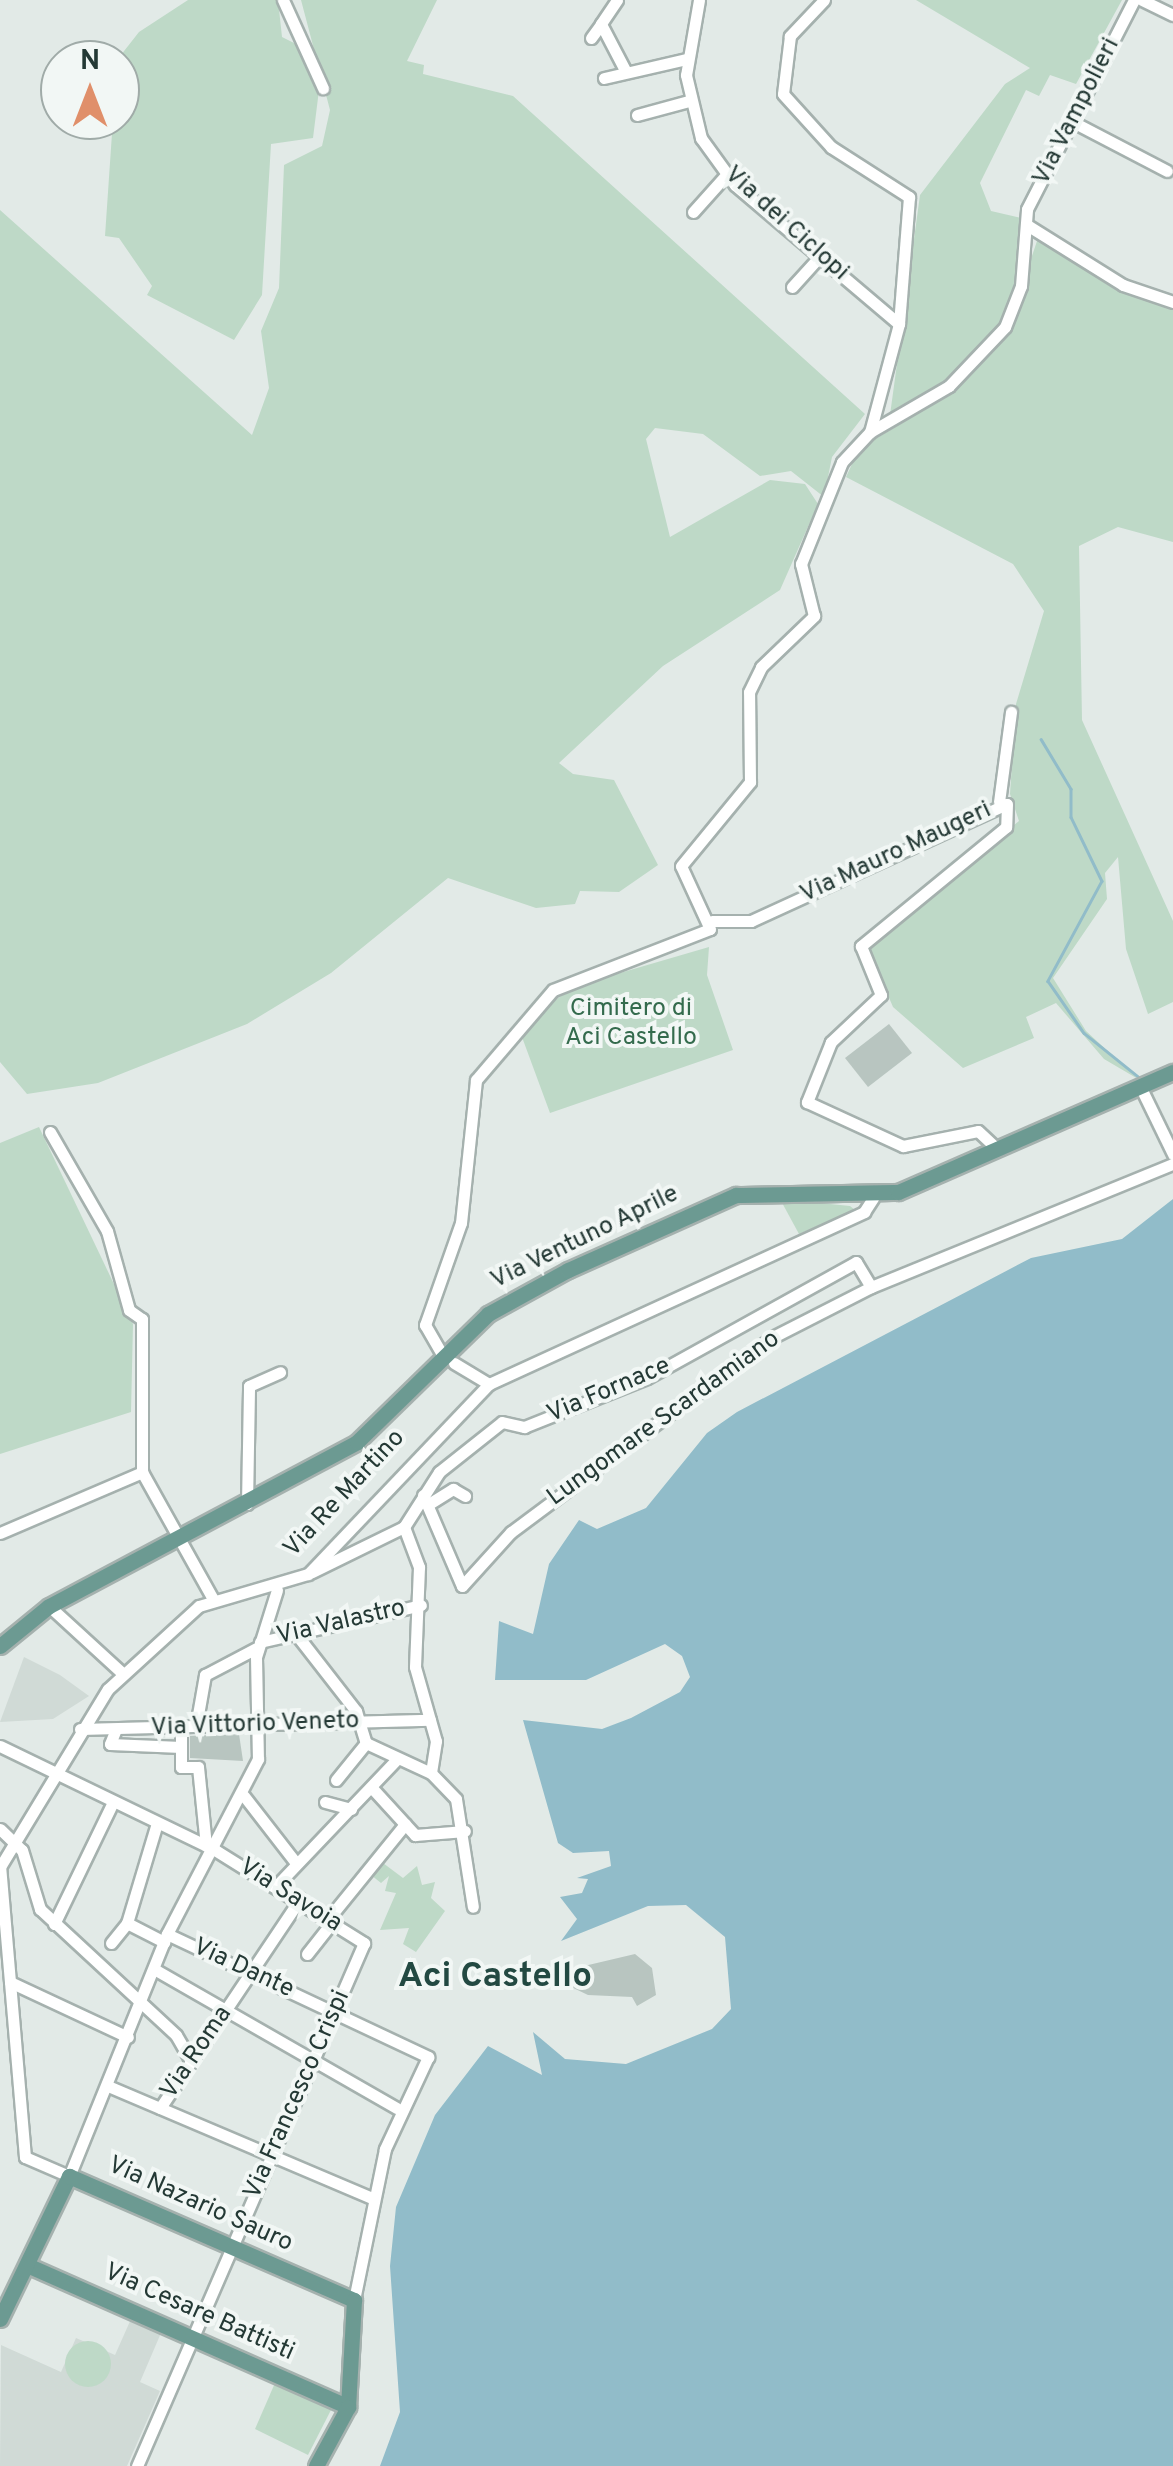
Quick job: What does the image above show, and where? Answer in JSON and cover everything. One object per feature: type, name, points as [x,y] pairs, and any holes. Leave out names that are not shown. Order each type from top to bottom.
[{"type":"main road","name":"Via Ventuno Aprile","points":[[0,1646],[49,1606],[247,1504],[357,1442],[515,1296],[722,1200],[774,1190],[874,1198],[997,1150],[1173,1072]]},
{"type":"main road","name":"Via Nazario Sauro","points":[[69,2176],[354,2300]]},
{"type":"main road","name":"Via Re Martino","points":[[0,2319],[30,2266],[69,2176]]},
{"type":"main road","name":"Via Cesare Battisti","points":[[30,2266],[348,2407]]},
{"type":"main road","points":[[316,2466],[348,2407],[354,2300]]},
{"type":"street","points":[[284,0],[323,88]]},
{"type":"street","points":[[590,38],[617,0]]},
{"type":"street","name":"Via dei Ciclopi","points":[[699,0],[686,59],[689,101],[727,174],[899,324]]},
{"type":"street","points":[[824,0],[790,36],[782,94],[831,148],[908,196],[899,324],[870,432]]},
{"type":"street","name":"Via Vampolieri","points":[[712,921],[685,884],[685,854],[750,782],[754,680],[814,616],[804,552],[847,452],[870,432],[933,398],[1001,334],[1021,286],[1026,225],[1070,121],[1134,0]]},
{"type":"street","points":[[1142,0],[1173,15]]},
{"type":"street","points":[[600,24],[626,72]]},
{"type":"street","points":[[604,78],[686,59]]},
{"type":"street","points":[[638,116],[689,101]]},
{"type":"street","points":[[1070,121],[1167,171]]},
{"type":"street","points":[[692,212],[727,174]]},
{"type":"street","points":[[1026,225],[1123,285],[1173,302]]},
{"type":"street","points":[[792,287],[821,255]]},
{"type":"street","points":[[873,301],[902,289]]},
{"type":"street","points":[[999,802],[1011,712]]},
{"type":"street","name":"Via Mauro Maugeri","points":[[712,921],[751,921],[999,802],[1010,811],[1006,826],[861,946],[881,995],[831,1042],[807,1102],[902,1146],[978,1131],[997,1150]]},
{"type":"street","points":[[489,1384],[448,1360],[424,1325],[461,1223],[476,1080],[554,990],[693,943],[712,921]]},
{"type":"street","points":[[1147,1084],[1173,1154]]},
{"type":"street","points":[[50,1132],[107,1231],[129,1310],[142,1319],[142,1472],[212,1598]]},
{"type":"street","name":"Lungomare Scardamiano","points":[[428,1498],[454,1585],[772,1338],[872,1287],[1173,1164]]},
{"type":"street","name":"Via Re Martino","points":[[69,2176],[165,1938],[210,1848],[244,1796],[262,1725],[260,1644],[277,1590],[308,1574],[489,1384],[864,1212],[874,1198]]},
{"type":"street","name":"Via Fornace","points":[[404,1527],[486,1431],[524,1427],[647,1378],[856,1262],[872,1287]]},
{"type":"street","points":[[758,1316],[772,1338]]},
{"type":"street","points":[[247,1504],[249,1386],[280,1372]]},
{"type":"street","points":[[0,1533],[142,1472]]},
{"type":"street","points":[[428,1498],[453,1489],[465,1496]]},
{"type":"street","points":[[308,1574],[404,1527],[421,1605],[415,1667],[430,1720],[430,1773]]},
{"type":"street","points":[[128,2037],[10,1982],[0,1867],[80,1729],[122,1673],[212,1598],[277,1590]]},
{"type":"street","name":"Via Valastro","points":[[196,1726],[205,1675],[260,1644],[421,1605]]},
{"type":"street","points":[[49,1606],[122,1673]]},
{"type":"street","points":[[296,1634],[360,1722],[366,1743],[430,1773],[456,1799],[465,1831],[473,1906]]},
{"type":"street","name":"Via Vittorio Veneto","points":[[80,1729],[430,1720]]},
{"type":"street","points":[[180,1727],[181,1766],[198,1767],[210,1848]]},
{"type":"street","points":[[116,1729],[110,1744],[180,1746]]},
{"type":"street","points":[[336,1780],[366,1743]]},
{"type":"street","name":"Via Savoia","points":[[0,1746],[210,1848],[300,1898],[364,1943]]},
{"type":"street","points":[[277,1885],[396,1760]]},
{"type":"street","points":[[372,1788],[405,1824],[424,1838],[465,1831]]},
{"type":"street","points":[[244,1796],[296,1864]]},
{"type":"street","points":[[54,1924],[113,1802]]},
{"type":"street","points":[[325,1802],[350,1809]]},
{"type":"street","points":[[110,1943],[127,1922],[157,1823]]},
{"type":"street","points":[[307,1954],[405,1824]]},
{"type":"street","points":[[0,1829],[15,1839],[30,1890],[54,1924],[138,2008],[176,2035],[191,2062]]},
{"type":"street","name":"Via Roma","points":[[160,2108],[300,1898]]},
{"type":"street","name":"Via Dante","points":[[127,1922],[335,2011],[428,2057],[397,2108]]},
{"type":"street","name":"Via Francesco Crispi","points":[[131,2466],[192,2338],[364,1943]]},
{"type":"street","points":[[154,1969],[312,2063],[397,2108],[372,2198],[354,2300]]},
{"type":"street","name":"Via Nazario Sauro","points":[[10,1982],[25,2157],[69,2176]]},
{"type":"street","points":[[108,2086],[372,2198]]},
{"type":"shaded area","points":[[24,1657],[60,1675],[89,1696],[53,1719],[0,1722]]},
{"type":"shaded area","points":[[131,2319],[161,2333],[140,2382],[160,2391],[127,2466],[0,2466],[1,2345],[61,2372],[76,2338],[115,2355]]},
{"type":"green space","points":[[188,0],[278,0],[282,37],[296,44],[319,90],[313,138],[271,144],[262,295],[234,340],[147,295],[152,286],[119,238],[105,236],[112,140],[140,140],[140,40],[133,40]]},
{"type":"green space","points":[[301,0],[437,0],[407,61],[424,65],[423,74],[513,96],[865,414],[832,457],[824,497],[791,471],[760,476],[703,434],[655,428],[646,439],[670,537],[770,480],[805,484],[818,504],[780,590],[663,666],[559,763],[573,774],[614,780],[658,865],[619,892],[580,891],[575,904],[536,908],[448,878],[331,973],[247,1024],[98,1083],[27,1094],[0,1062],[0,210],[252,435],[269,388],[261,331],[279,288],[284,165],[322,146],[330,110]]},
{"type":"green space","points":[[916,0],[1122,0],[1076,84],[1050,75],[1039,96],[1026,90],[980,183],[991,211],[1021,218],[1016,286],[998,328],[949,378],[890,415],[920,195],[1005,84],[1030,68]]},
{"type":"green space","points":[[1038,238],[1108,285],[1173,308],[1173,542],[1118,527],[1079,546],[1082,720],[1173,921],[1173,1002],[1148,1014],[1126,949],[1118,857],[1105,873],[1107,899],[1053,978],[1086,1031],[1138,1079],[1104,1059],[1056,1003],[1026,1017],[1034,1038],[963,1068],[893,1007],[868,949],[1019,821],[1010,794],[1016,704],[1044,611],[1013,564],[846,477],[859,449],[949,394],[1004,340]]},
{"type":"green space","name":"Cimitero di Aci Castello","points":[[709,947],[707,975],[733,1050],[550,1113],[519,1029],[572,987]]},
{"type":"green space","points":[[39,1127],[133,1324],[131,1412],[0,1454],[0,1143]]},
{"type":"green space","points":[[780,1199],[850,1206],[855,1210],[799,1234]]},
{"type":"green space","points":[[383,1863],[403,1878],[417,1866],[422,1885],[435,1882],[431,1898],[445,1911],[416,1952],[403,1944],[409,1928],[380,1930],[396,1893],[385,1891],[389,1876],[381,1883],[371,1875]]},
{"type":"green space","points":[[88,2341],[104,2348],[111,2364],[104,2380],[88,2387],[72,2380],[65,2364],[72,2348]]},
{"type":"green space","points":[[275,2383],[332,2408],[308,2455],[255,2429]]},
{"type":"water","points":[[1173,1199],[1173,2466],[380,2466],[400,2412],[390,2266],[396,2207],[435,2115],[488,2046],[542,2075],[533,2032],[565,2059],[626,2064],[712,2029],[731,2009],[725,1937],[686,1905],[648,1906],[561,1941],[577,1919],[560,1897],[582,1893],[588,1879],[577,1878],[611,1866],[609,1851],[573,1853],[558,1843],[523,1720],[602,1729],[631,1718],[680,1692],[690,1677],[682,1656],[665,1644],[586,1680],[495,1680],[499,1621],[533,1634],[549,1564],[579,1520],[597,1529],[646,1508],[707,1433],[737,1412],[1031,1258],[1122,1239]]},
{"type":"building","points":[[889,1024],[912,1053],[868,1087],[845,1058]]},
{"type":"building","points":[[239,1734],[243,1761],[190,1758],[190,1736]]},
{"type":"building","points":[[635,1954],[652,1968],[656,1995],[637,2006],[632,1997],[588,1995],[546,1975]]},
{"type":"waterway","points":[[1041,739],[1071,789],[1071,817],[1102,881],[1048,981],[1084,1033],[1140,1078]]},
{"type":"district","name":"Aci Castello","points":[[495,1977]]}]
